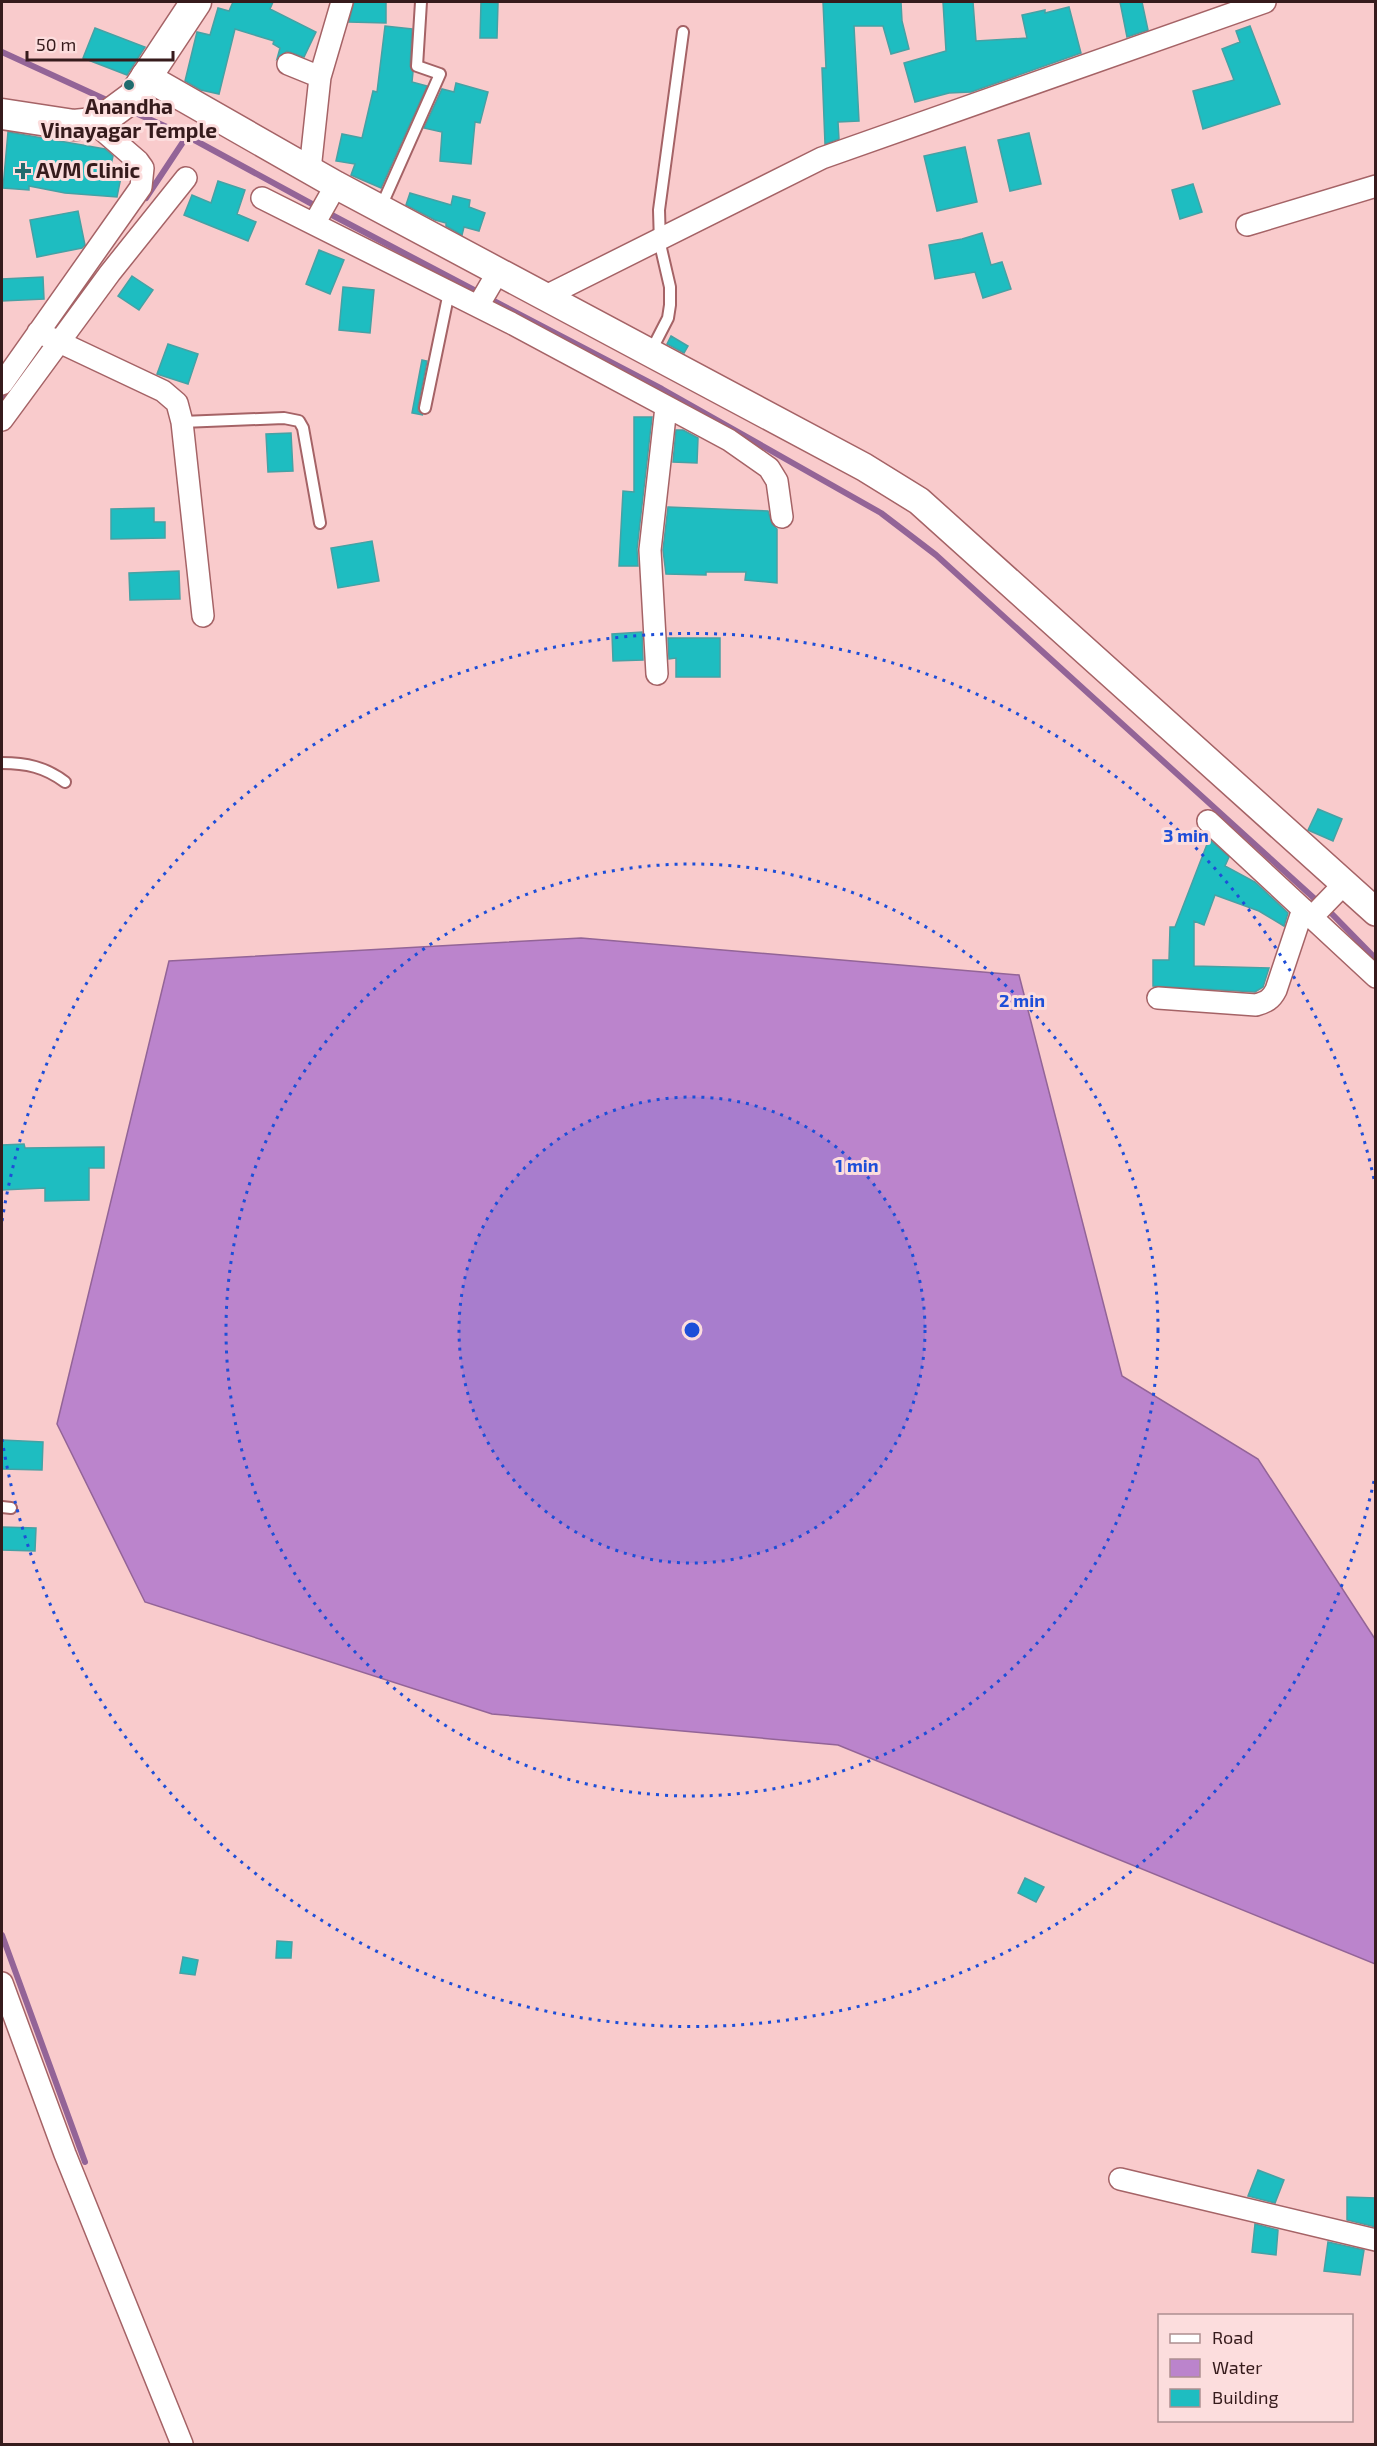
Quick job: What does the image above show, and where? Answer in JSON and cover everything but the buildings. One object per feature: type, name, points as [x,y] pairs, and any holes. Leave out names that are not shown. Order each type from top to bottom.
[{"type":"main road","points":[[2,114],[74,125],[121,102],[196,2]]},
{"type":"street","points":[[310,170],[320,76],[342,2]]},
{"type":"street","points":[[544,297],[822,158],[1265,2]]},
{"type":"street","points":[[288,64],[320,76]]},
{"type":"street","points":[[121,102],[310,170],[864,467],[919,501],[1376,912]]},
{"type":"street","points":[[2,384],[141,187],[143,168],[138,161],[121,102]]},
{"type":"street","points":[[2,420],[110,273],[186,178]]},
{"type":"street","points":[[314,224],[336,185]]},
{"type":"street","points":[[1247,225],[1376,186]]},
{"type":"street","points":[[262,198],[478,306],[729,440],[769,468],[777,481],[782,517]]},
{"type":"street","points":[[478,306],[498,272]]},
{"type":"street","points":[[38,332],[163,391],[177,403],[182,422],[203,616]]},
{"type":"street","points":[[657,674],[650,549],[666,407]]},
{"type":"street","points":[[1208,821],[1376,977]]},
{"type":"street","points":[[1158,998],[1246,1004],[1265,1003],[1271,999],[1276,990],[1307,913],[1346,883]]},
{"type":"street","points":[[2,1983],[70,2164],[182,2445]]},
{"type":"street","points":[[1120,2179],[1376,2240]]},
{"type":"lane","points":[[380,209],[440,74],[417,66],[421,2]]},
{"type":"lane","points":[[650,353],[668,318],[670,305],[670,287],[660,238],[659,210],[683,32]]},
{"type":"lane","points":[[425,408],[449,292]]},
{"type":"lane","points":[[182,422],[284,418],[299,421],[303,428],[320,523]]},
{"type":"lane","points":[[2,763],[34,766],[50,771],[65,782]]},
{"type":"water","points":[[581,938],[1019,975],[1122,1376],[1258,1459],[1375,1639],[1375,1964],[838,1745],[492,1714],[145,1602],[57,1424],[169,961]]},
{"type":"waterway","points":[[2,52],[111,102]]},
{"type":"waterway","points":[[131,111],[187,136],[312,204]]},
{"type":"waterway","points":[[146,198],[187,136]]},
{"type":"waterway","points":[[330,214],[474,290]]},
{"type":"waterway","points":[[492,300],[662,389],[881,513],[936,555],[1316,900]]},
{"type":"waterway","points":[[2,400],[11,387]]},
{"type":"waterway","points":[[1332,914],[1376,959]]},
{"type":"waterway","points":[[2,1935],[85,2162]]},
{"type":"place","name":"Anandha Vinayagar Temple","points":[[129,85]]},
{"type":"place","name":"AVM Clinic","points":[[23,171]]}]
